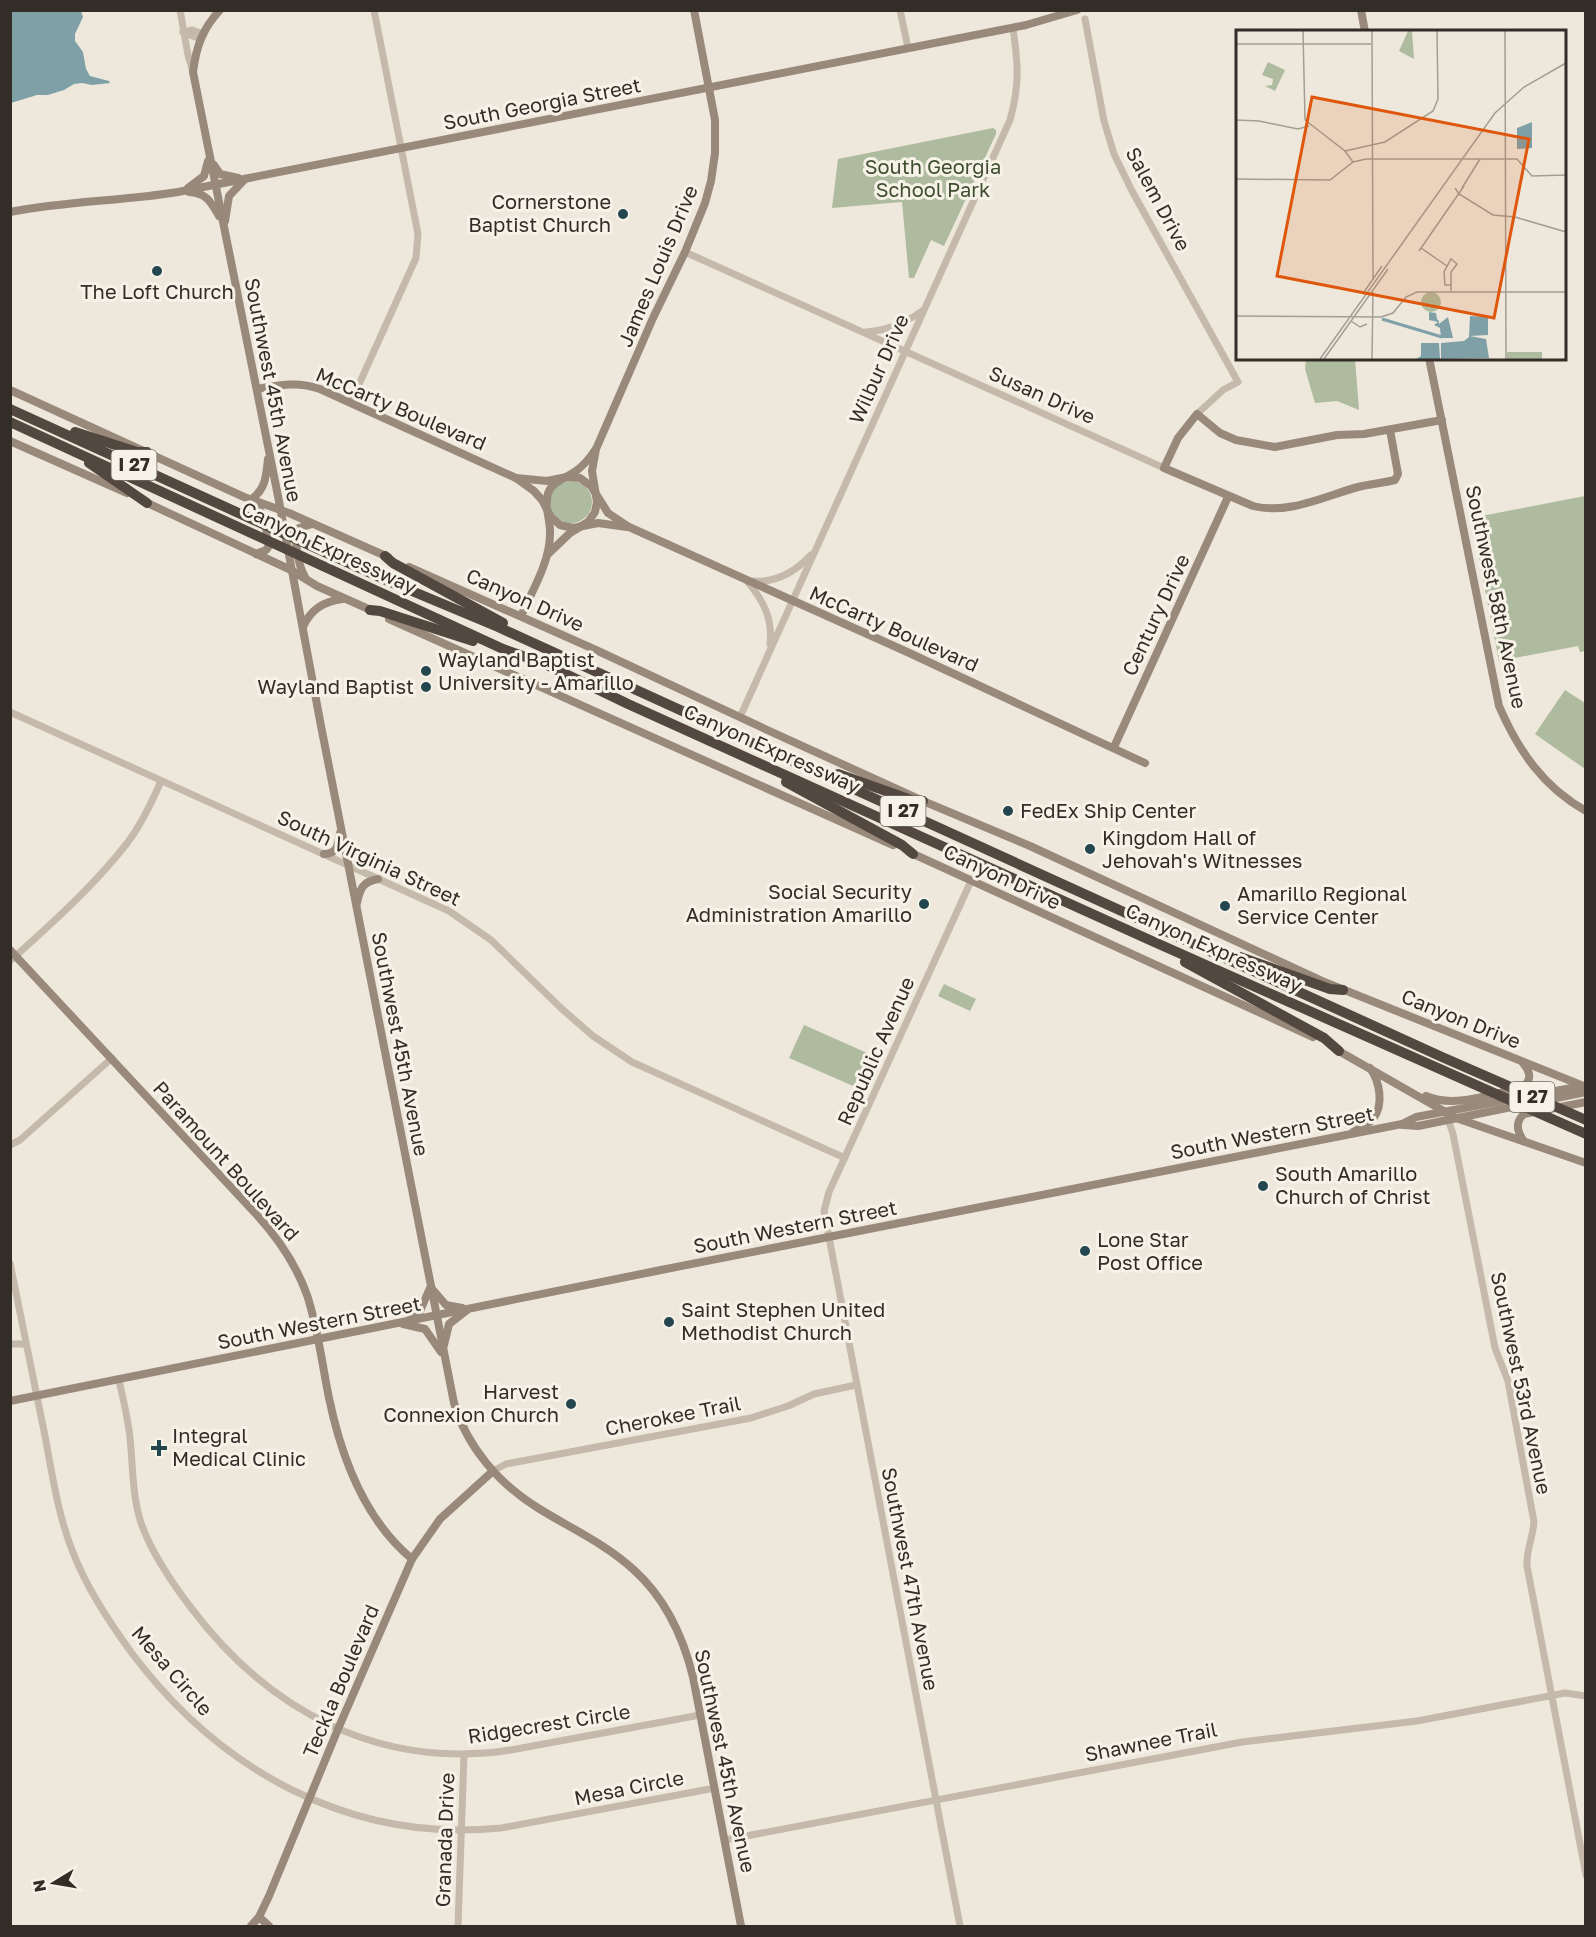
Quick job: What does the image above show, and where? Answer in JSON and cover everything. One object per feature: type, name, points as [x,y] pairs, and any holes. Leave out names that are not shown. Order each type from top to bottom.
[{"type":"highway","name":"Canyon Expressway","points":[[10,409],[1585,1120]]},
{"type":"highway","points":[[29,417],[119,446],[147,452]]},
{"type":"highway","name":"Canyon Expressway","points":[[10,422],[503,649],[545,664],[628,704],[1468,1081],[1556,1123]]},
{"type":"highway","points":[[37,434],[86,461],[147,503]]},
{"type":"highway","points":[[385,556],[393,563],[567,656],[574,662]]},
{"type":"highway","points":[[370,610],[492,649],[503,649]]},
{"type":"highway","points":[[721,745],[726,752],[902,844],[913,854]]},
{"type":"highway","points":[[796,762],[914,801],[923,801]]},
{"type":"highway","points":[[1152,941],[1159,948],[1324,1038],[1339,1051]]},
{"type":"highway","points":[[1206,949],[1223,950],[1269,969],[1330,989],[1343,990]]},
{"type":"highway","points":[[1556,1123],[1586,1141]]},
{"type":"highway","name":"I 27","points":[[1556,1123],[1586,1134]]},
{"type":"main road","points":[[193,72],[195,54],[201,36],[220,10]]},
{"type":"main road","name":"James Louis Drive","points":[[548,554],[570,532],[588,522],[595,512],[596,496],[592,471],[596,449],[705,203],[716,153],[715,120],[694,10]]},
{"type":"main road","name":"South Georgia Street","points":[[10,212],[76,202],[128,199],[215,185],[1013,28],[1077,10]]},
{"type":"main road","points":[[1361,10],[1365,30]]},
{"type":"main road","name":"Southwest 45th Avenue","points":[[193,72],[281,510],[356,908],[454,1403],[478,1451],[493,1471],[521,1497],[618,1557],[649,1585],[668,1611],[683,1641],[689,1660],[741,1926]]},
{"type":"main road","points":[[209,155],[220,174],[245,179]]},
{"type":"main road","points":[[178,192],[204,176],[209,155]]},
{"type":"main road","points":[[224,226],[229,196],[245,179]]},
{"type":"main road","points":[[178,192],[193,192],[207,197],[224,226]]},
{"type":"main road","name":"Southwest 58th Avenue","points":[[1430,360],[1499,706],[1516,743],[1531,764],[1563,797],[1586,812]]},
{"type":"main road","name":"McCarty Boulevard","points":[[257,389],[290,383],[308,385],[351,402],[516,478],[534,491],[551,517],[560,525],[573,528],[598,523],[629,527]]},
{"type":"main road","name":"Canyon Drive","points":[[10,390],[252,500],[314,524],[521,616],[923,801],[1030,846],[1343,990],[1585,1087]]},
{"type":"main road","points":[[1164,468],[1178,438],[1197,414],[1220,433],[1236,440],[1269,447],[1337,435],[1365,434],[1442,420]]},
{"type":"main road","name":"Susan Drive","points":[[1164,468],[1228,497],[1264,509],[1287,508],[1360,487],[1395,480],[1398,474],[1389,430]]},
{"type":"main road","name":"Canyon Drive","points":[[10,441],[291,570],[345,599],[1212,990],[1370,1067],[1453,1119],[1523,1140],[1586,1163]]},
{"type":"main road","name":"James Louis Drive","points":[[521,616],[548,554],[550,529],[546,501],[549,492],[556,483],[576,471],[596,449]]},
{"type":"main road","points":[[256,554],[266,550],[269,546],[262,513],[259,506],[252,500],[265,485],[269,451]]},
{"type":"main road","name":"McCarty Boulevard","points":[[516,478],[547,481],[574,477],[586,481],[608,513],[629,527],[1145,762]]},
{"type":"main road","name":"Century Drive","points":[[1114,747],[1228,497]]},
{"type":"main road","points":[[308,580],[301,566],[295,537],[299,528],[314,524]]},
{"type":"main road","points":[[303,627],[308,615],[318,608],[332,601],[345,599]]},
{"type":"main road","points":[[324,854],[332,853],[336,849],[341,829]]},
{"type":"main road","points":[[356,908],[360,888],[378,879]]},
{"type":"main road","name":"Paramount Boulevard","points":[[12,956],[112,1058],[271,1230],[289,1256],[310,1305],[335,1427],[348,1463],[378,1519],[396,1543],[412,1559]]},
{"type":"main road","points":[[1405,1087],[1436,1100],[1445,1101],[1459,1101],[1522,1088],[1530,1078],[1522,1061]]},
{"type":"main road","points":[[1348,1135],[1374,1118],[1379,1106],[1378,1085],[1370,1067]]},
{"type":"main road","points":[[1402,1124],[1418,1126],[1453,1119],[1585,1087]]},
{"type":"main road","name":"South Western Street","points":[[10,1401],[1348,1135],[1402,1124],[1416,1117],[1585,1087]]},
{"type":"main road","points":[[1523,1140],[1517,1127],[1524,1114],[1586,1102]]},
{"type":"main road","points":[[430,1287],[446,1305],[469,1309]]},
{"type":"main road","points":[[403,1323],[420,1311],[430,1287]]},
{"type":"main road","points":[[443,1352],[449,1324],[469,1309]]},
{"type":"main road","points":[[403,1323],[425,1329],[443,1352]]},
{"type":"main road","name":"Teckla Boulevard","points":[[251,1926],[259,1917],[412,1559],[440,1519],[493,1471]]},
{"type":"main road","points":[[259,1917],[269,1926]]},
{"type":"street","points":[[351,402],[416,258],[418,234],[374,10]]},
{"type":"street","points":[[900,10],[908,48]]},
{"type":"street","points":[[180,13],[184,24],[201,36]]},
{"type":"street","points":[[180,13],[193,72]]},
{"type":"street","name":"Salem Drive","points":[[1085,19],[1104,121],[1114,153],[1132,191],[1238,381],[1223,390],[1197,414]]},
{"type":"street","name":"Wilbur Drive","points":[[740,717],[1010,120],[1018,82],[1018,59],[1013,28]]},
{"type":"street","points":[[183,32],[192,30]]},
{"type":"street","points":[[183,32],[201,36]]},
{"type":"street","name":"Susan Drive","points":[[685,252],[1164,468]]},
{"type":"street","points":[[864,332],[901,325],[924,310]]},
{"type":"street","points":[[747,581],[766,581],[787,575],[803,564],[815,551]]},
{"type":"street","points":[[747,581],[763,602],[770,619],[769,653]]},
{"type":"street","name":"South Virginia Street","points":[[10,712],[449,911],[490,940],[593,1036],[632,1062],[845,1158]]},
{"type":"street","points":[[12,956],[107,867],[129,841],[151,804],[161,781]]},
{"type":"street","name":"Republic Avenue","points":[[828,1238],[825,1204],[971,881]]},
{"type":"street","points":[[10,1145],[20,1140],[112,1058]]},
{"type":"street","name":"Southwest 53rd Avenue","points":[[1453,1119],[1495,1348],[1508,1381],[1534,1520],[1534,1530],[1526,1557],[1527,1566],[1586,1875]]},
{"type":"street","name":"Southwest 47th Avenue","points":[[828,1238],[960,1926]]},
{"type":"street","name":"Mesa Circle","points":[[10,1263],[63,1525],[81,1573],[111,1624],[160,1689],[207,1735],[227,1751],[266,1777],[310,1798],[373,1819],[413,1826],[461,1829],[501,1828],[715,1788]]},
{"type":"street","points":[[10,1344],[26,1344]]},
{"type":"street","name":"Ridgecrest Circle","points":[[119,1380],[128,1427],[137,1508],[150,1544],[202,1622],[262,1684],[288,1703],[338,1729],[391,1746],[432,1753],[464,1755],[511,1750],[700,1715]]},
{"type":"street","name":"Cherokee Trail","points":[[493,1471],[506,1464],[751,1418],[788,1406],[814,1394],[856,1385]]},
{"type":"street","name":"Shawnee Trail","points":[[725,1840],[1242,1742],[1418,1721],[1565,1693],[1586,1696]]},
{"type":"street","name":"Granada Drive","points":[[458,1926],[464,1755]]},
{"type":"green space","name":"South Georgia School Park","points":[[993,128],[996,134],[944,246],[931,240],[914,278],[909,278],[902,202],[832,208],[838,159]]},
{"type":"green space","points":[[1306,360],[1355,360],[1359,410],[1337,401],[1315,403],[1305,369]]},
{"type":"green space","points":[[571,481],[586,487],[592,502],[586,517],[571,523],[556,517],[550,502],[556,487]]},
{"type":"green space","points":[[1585,496],[1585,651],[1580,652],[1578,646],[1499,661],[1471,518]]},
{"type":"green space","points":[[1565,690],[1585,703],[1585,769],[1535,734]]},
{"type":"green space","points":[[944,984],[976,999],[970,1011],[938,996]]},
{"type":"green space","points":[[804,1025],[874,1056],[860,1089],[789,1058]]},
{"type":"water","points":[[11,10],[81,11],[83,17],[75,34],[75,41],[83,52],[86,69],[90,76],[110,83],[74,84],[48,95],[37,95],[11,103]]},
{"type":"place","name":"Cornerstone Baptist Church","points":[[623,214]]},
{"type":"place","name":"The Loft Church","points":[[157,271]]},
{"type":"place","name":"Wayland Baptist University - Amarillo","points":[[426,671]]},
{"type":"place","name":"Wayland Baptist","points":[[426,687]]},
{"type":"place","name":"FedEx Ship Center","points":[[1008,811]]},
{"type":"place","name":"Kingdom Hall of Jehovah's Witnesses","points":[[1090,849]]},
{"type":"place","name":"Social Security Administration Amarillo","points":[[924,904]]},
{"type":"place","name":"Amarillo Regional Service Center","points":[[1225,906]]},
{"type":"place","name":"South Amarillo Church of Christ","points":[[1263,1186]]},
{"type":"place","name":"Lone Star Post Office","points":[[1085,1251]]},
{"type":"place","name":"Saint Stephen United Methodist Church","points":[[669,1322]]},
{"type":"place","name":"Harvest Connexion Church","points":[[571,1404]]},
{"type":"place","name":"Integral Medical Clinic","points":[[159,1448]]}]
